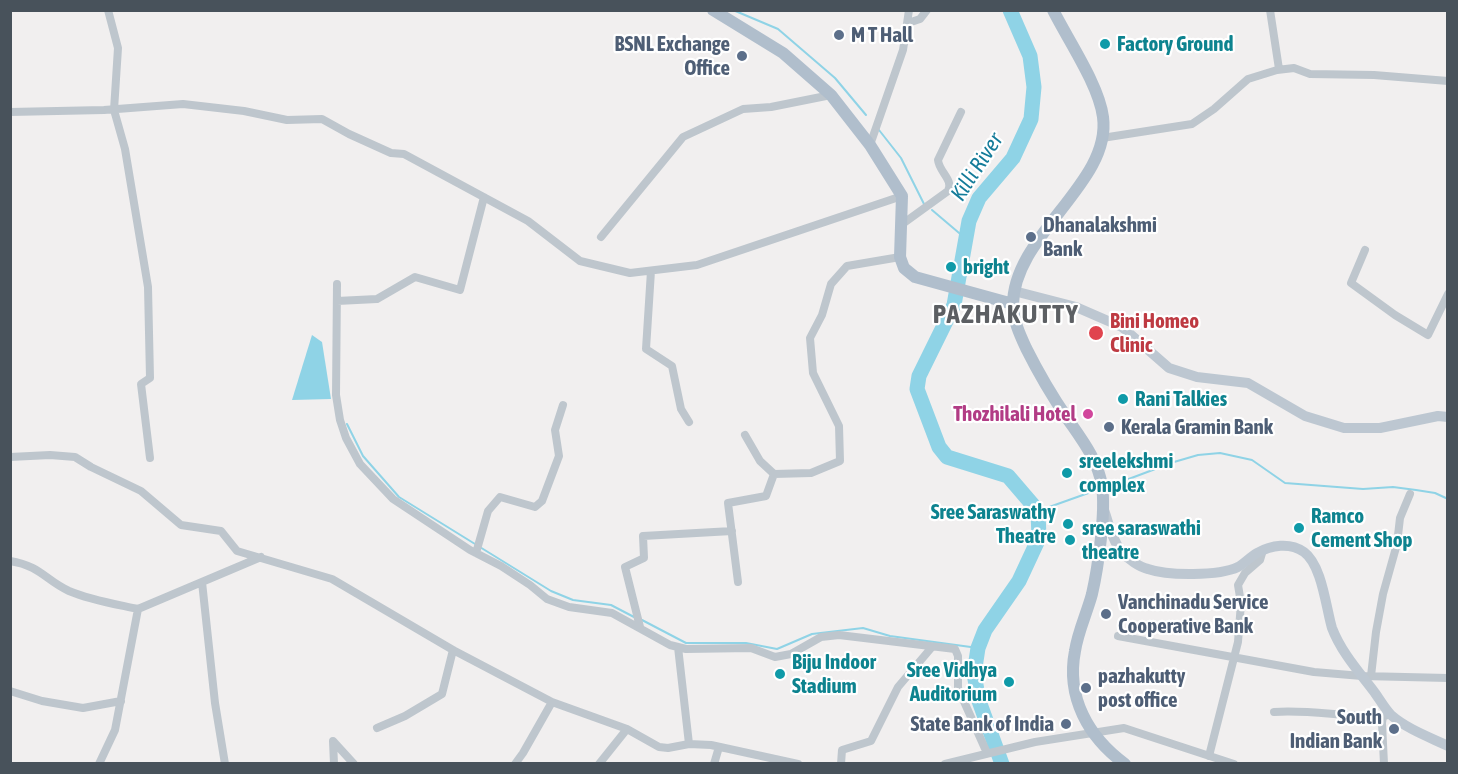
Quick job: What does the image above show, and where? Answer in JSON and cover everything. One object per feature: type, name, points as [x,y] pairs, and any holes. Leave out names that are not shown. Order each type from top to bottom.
[{"type":"main road","points":[[713,10],[783,53],[831,95],[870,145],[902,196],[900,257],[904,268],[915,277],[968,293],[1076,308],[1122,327],[1169,368],[1197,377],[1248,383],[1305,416],[1344,428],[1380,428],[1438,416],[1448,417]]},
{"type":"main road","points":[[1053,10],[1099,98],[1103,118],[1102,138],[1097,155],[1088,172],[1031,251],[1021,270],[1013,298],[1014,317],[1036,369],[1088,448],[1097,467],[1102,486],[1103,505],[1094,584],[1075,648],[1072,685],[1084,718],[1109,752],[1125,764]]},
{"type":"main road","points":[[1103,505],[1120,550],[1127,558],[1147,569],[1177,574],[1212,573],[1238,567],[1272,546],[1291,546],[1305,552],[1315,565],[1333,630],[1342,649],[1366,676],[1387,716],[1448,746]]},
{"type":"street","points":[[108,10],[118,48],[114,110],[125,149],[148,286],[150,378],[141,384],[150,458]]},
{"type":"street","points":[[870,145],[903,51],[909,10]]},
{"type":"street","points":[[908,23],[920,19],[927,10]]},
{"type":"street","points":[[1270,10],[1279,69]]},
{"type":"street","points":[[1102,138],[1192,124],[1214,109],[1248,79],[1279,69],[1294,68],[1310,74],[1374,75],[1448,81]]},
{"type":"street","points":[[601,237],[683,137],[742,109],[771,107],[831,95]]},
{"type":"street","points":[[10,112],[114,110],[183,104],[244,111],[287,120],[322,118],[349,134],[391,153],[404,154],[528,221],[580,261],[630,273],[696,265],[902,196]]},
{"type":"street","points":[[901,225],[948,191],[950,182],[939,166],[938,160],[961,112]]},
{"type":"street","points":[[337,301],[377,299],[415,277],[460,290],[484,197]]},
{"type":"street","points":[[1365,250],[1352,283],[1395,315],[1428,335],[1448,294]]},
{"type":"street","points":[[745,435],[760,461],[774,474],[811,473],[840,461],[839,426],[813,373],[810,338],[822,315],[831,284],[847,266],[900,257]]},
{"type":"street","points":[[651,271],[646,349],[672,366],[681,409],[689,422]]},
{"type":"street","points":[[337,284],[336,395],[340,420],[346,438],[360,464],[393,499],[476,554],[520,578],[547,599],[569,608],[612,613],[670,645],[687,649],[751,648],[775,657],[791,654],[821,637],[839,635],[955,649],[958,656],[958,688],[988,753]]},
{"type":"street","points":[[476,554],[488,510],[500,497],[535,507],[542,501],[559,456],[555,430],[563,405]]},
{"type":"street","points":[[10,457],[50,455],[75,457],[141,491],[182,525],[221,531],[237,551],[332,579],[453,650],[552,702],[627,729],[659,747],[668,748],[689,744],[719,747],[798,764]]},
{"type":"street","points":[[738,582],[728,503],[766,496],[774,474]]},
{"type":"street","points":[[1366,676],[1400,518],[1410,494]]},
{"type":"street","points":[[640,627],[625,567],[644,558],[643,536],[732,531]]},
{"type":"street","points":[[1209,756],[1240,626],[1241,603],[1238,585],[1245,573],[1260,560],[1263,550]]},
{"type":"street","points":[[10,561],[36,568],[68,590],[138,609],[261,557]]},
{"type":"street","points":[[202,582],[215,703],[225,764]]},
{"type":"street","points":[[99,764],[115,730],[138,609]]},
{"type":"street","points":[[1118,636],[1314,672],[1448,678]]},
{"type":"street","points":[[678,647],[689,744]]},
{"type":"street","points":[[841,764],[842,750],[871,741],[898,687],[932,647]]},
{"type":"street","points":[[377,728],[405,716],[442,694],[453,650]]},
{"type":"street","points":[[10,691],[83,708],[121,701]]},
{"type":"street","points":[[515,764],[552,702]]},
{"type":"street","points":[[1274,712],[1299,710],[1347,716],[1387,716],[1384,764]]},
{"type":"street","points":[[945,764],[975,760],[988,753],[1035,742],[1124,728],[1234,764]]},
{"type":"street","points":[[599,764],[627,729]]},
{"type":"street","points":[[334,764],[333,741],[354,764]]},
{"type":"street","points":[[714,764],[719,747]]},
{"type":"water","points":[[312,335],[322,342],[331,399],[292,400]]},
{"type":"waterway","points":[[733,10],[778,29],[835,78],[866,115]]},
{"type":"waterway","name":"Killi River","points":[[1002,764],[979,701],[974,674],[978,648],[985,630],[1019,581],[1039,538],[1038,511],[1008,476],[947,457],[939,447],[917,389],[919,376],[954,305],[969,221],[979,198],[1013,158],[1031,119],[1034,87],[1030,56],[1010,10]]},
{"type":"waterway","points":[[879,130],[901,158],[924,204]]},
{"type":"waterway","points":[[932,210],[965,238]]},
{"type":"waterway","points":[[347,424],[363,456],[399,497],[551,591],[573,600],[611,605],[634,617]]},
{"type":"waterway","points":[[1110,486],[1174,462],[1198,455],[1220,453],[1252,460],[1285,483],[1363,489],[1393,487],[1435,493],[1448,499]]},
{"type":"waterway","points":[[1038,511],[1094,491]]},
{"type":"waterway","points":[[642,620],[686,643],[746,643],[777,649],[812,634],[863,628],[890,636],[978,648]]},
{"type":"place","name":"M T Hall","points":[[839,35]]},
{"type":"place","name":"Factory Ground","points":[[1105,44]]},
{"type":"place","name":"BSNL Exchange Office","points":[[742,56]]},
{"type":"place","name":"Dhanalakshmi Bank","points":[[1031,237]]},
{"type":"place","name":"bright","points":[[951,267]]},
{"type":"place","name":"Bini Homeo Clinic","points":[[1096,333]]},
{"type":"place","name":"Rani Talkies","points":[[1123,399]]},
{"type":"place","name":"Thozhilali Hotel","points":[[1088,414]]},
{"type":"place","name":"Kerala Gramin Bank","points":[[1109,427]]},
{"type":"place","name":"sreelekshmi complex","points":[[1067,473]]},
{"type":"place","name":"Sree Saraswathy Theatre","points":[[1068,524]]},
{"type":"place","name":"Ramco Cement Shop","points":[[1299,528]]},
{"type":"place","name":"sree saraswathi theatre","points":[[1070,540]]},
{"type":"place","name":"Vanchinadu Service Cooperative Bank","points":[[1106,614]]},
{"type":"place","name":"Biju Indoor Stadium","points":[[780,674]]},
{"type":"place","name":"Sree Vidhya Auditorium","points":[[1009,682]]},
{"type":"place","name":"pazhakutty post office","points":[[1086,688]]},
{"type":"place","name":"State Bank of India","points":[[1066,724]]},
{"type":"place","name":"South Indian Bank","points":[[1394,729]]},
{"type":"district","name":"PAZHAKUTTY","points":[[1006,314]]}]
